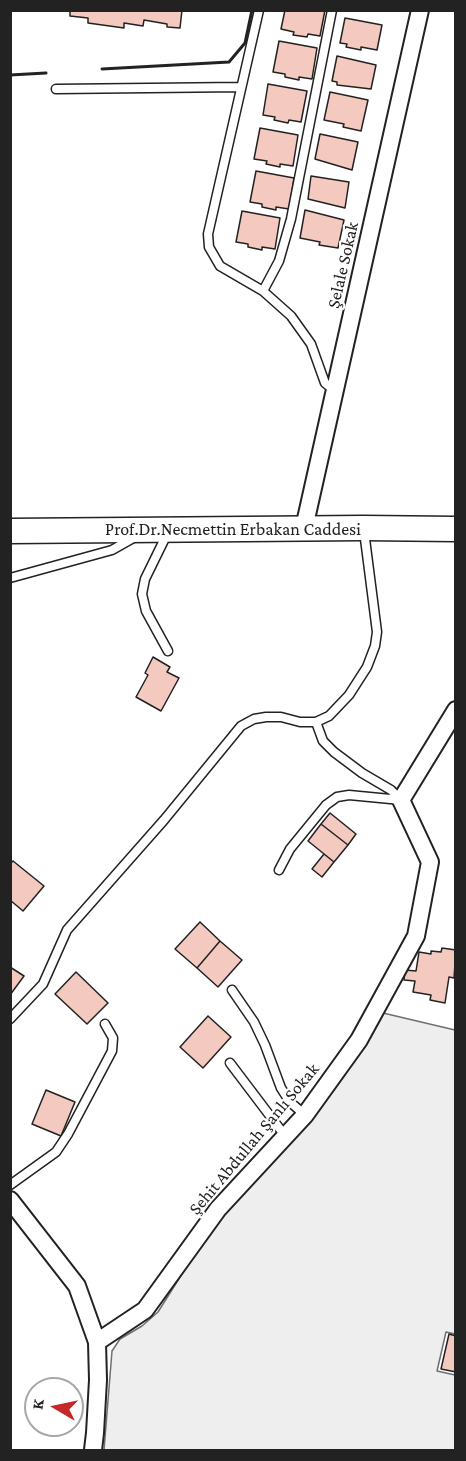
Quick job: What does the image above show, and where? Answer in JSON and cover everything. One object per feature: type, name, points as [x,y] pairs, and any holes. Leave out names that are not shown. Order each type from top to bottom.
[{"type":"main road","name":"Prof.Dr.Necmettin Erbakan Caddesi","points":[[10,531],[456,529]]},
{"type":"street","name":"Şelale Sokak","points":[[304,528],[420,10]]},
{"type":"street","points":[[401,800],[456,710]]},
{"type":"street","name":"Şehit Abdullah Şanlı Sokak","points":[[97,1342],[145,1310],[218,1209],[305,1115],[359,1040],[416,936],[430,862],[401,800]]},
{"type":"street","points":[[10,1200],[77,1286],[97,1342],[98,1380],[93,1450]]},
{"type":"lane","points":[[259,10],[208,240],[211,254],[220,267],[263,291],[278,303],[302,329],[311,344],[325,383],[334,390]]},
{"type":"lane","points":[[263,291],[279,261],[291,219],[332,10]]},
{"type":"lane","points":[[56,90],[242,87]]},
{"type":"lane","points":[[10,1019],[42,984],[67,930],[164,820],[241,726],[254,719],[266,717],[281,717],[300,723],[316,722],[329,716],[349,695],[367,667],[375,646],[377,632],[363,528]]},
{"type":"lane","points":[[10,578],[111,550],[159,529]]},
{"type":"lane","points":[[159,529],[142,594],[146,611],[168,651]]},
{"type":"lane","points":[[316,722],[323,741],[334,753],[391,790],[401,800]]},
{"type":"lane","points":[[279,870],[290,849],[326,805],[337,797],[349,795],[401,800]]},
{"type":"lane","points":[[232,990],[254,1022],[281,1088],[290,1102],[305,1115]]},
{"type":"lane","points":[[10,1185],[56,1152],[68,1134],[112,1051],[113,1038],[105,1024]]},
{"type":"lane","points":[[230,1063],[286,1137]]},
{"type":"shaded area","points":[[383,1013],[455,1030],[455,1334],[446,1332],[437,1371],[455,1375],[455,1450],[104,1450],[112,1351],[120,1339],[142,1326],[158,1312],[209,1231],[319,1110],[344,1076]]},
{"type":"building","points":[[68,10],[182,10],[180,28],[167,27],[167,24],[144,20],[143,26],[124,23],[124,28],[88,23],[88,18],[70,16]]},
{"type":"building","points":[[285,10],[325,10],[320,36],[293,35],[294,32],[281,29]]},
{"type":"building","points":[[345,18],[382,25],[377,50],[361,47],[361,50],[346,47],[347,44],[340,43]]},
{"type":"building","points":[[279,41],[317,48],[312,79],[299,77],[299,80],[273,72]]},
{"type":"building","points":[[337,56],[376,65],[371,89],[337,85],[337,82],[332,81]]},
{"type":"building","points":[[268,84],[307,91],[301,122],[289,120],[288,123],[263,115]]},
{"type":"building","points":[[330,92],[368,100],[361,131],[343,127],[344,124],[324,120]]},
{"type":"building","points":[[260,128],[298,135],[293,166],[280,164],[280,167],[266,164],[267,161],[254,159]]},
{"type":"building","points":[[320,134],[358,142],[352,170],[315,159]]},
{"type":"building","points":[[256,171],[294,178],[289,209],[276,207],[276,210],[250,202]]},
{"type":"building","points":[[311,176],[349,182],[345,208],[308,199]]},
{"type":"building","points":[[305,210],[344,220],[338,248],[319,245],[320,242],[300,238]]},
{"type":"building","points":[[242,211],[280,218],[275,249],[262,247],[262,250],[236,242]]},
{"type":"building","points":[[153,657],[170,667],[167,672],[179,678],[161,711],[136,697],[148,675],[145,673]]},
{"type":"building","points":[[330,813],[356,834],[348,845],[321,824]]},
{"type":"building","points":[[321,824],[348,845],[334,862],[308,841]]},
{"type":"building","points":[[324,854],[334,862],[322,877],[312,869]]},
{"type":"building","points":[[13,861],[44,886],[23,911],[10,900],[10,864]]},
{"type":"building","points":[[200,922],[220,941],[197,968],[175,949]]},
{"type":"building","points":[[220,941],[242,960],[218,987],[197,968]]},
{"type":"building","points":[[442,948],[456,950],[454,978],[449,977],[445,1003],[430,1000],[431,995],[413,992],[415,981],[404,980],[405,970],[416,971],[419,952],[431,954],[431,951],[441,952]]},
{"type":"building","points":[[10,967],[24,976],[10,995]]},
{"type":"building","points":[[76,972],[108,1003],[87,1024],[55,994]]},
{"type":"building","points":[[208,1016],[231,1037],[203,1068],[180,1047]]},
{"type":"building","points":[[46,1090],[75,1102],[61,1136],[32,1124]]},
{"type":"building","points":[[449,1334],[456,1336],[456,1372],[441,1369]]},
{"type":"wall","points":[[102,69],[229,62],[245,43],[252,10]]},
{"type":"wall","points":[[10,75],[46,73]]}]
